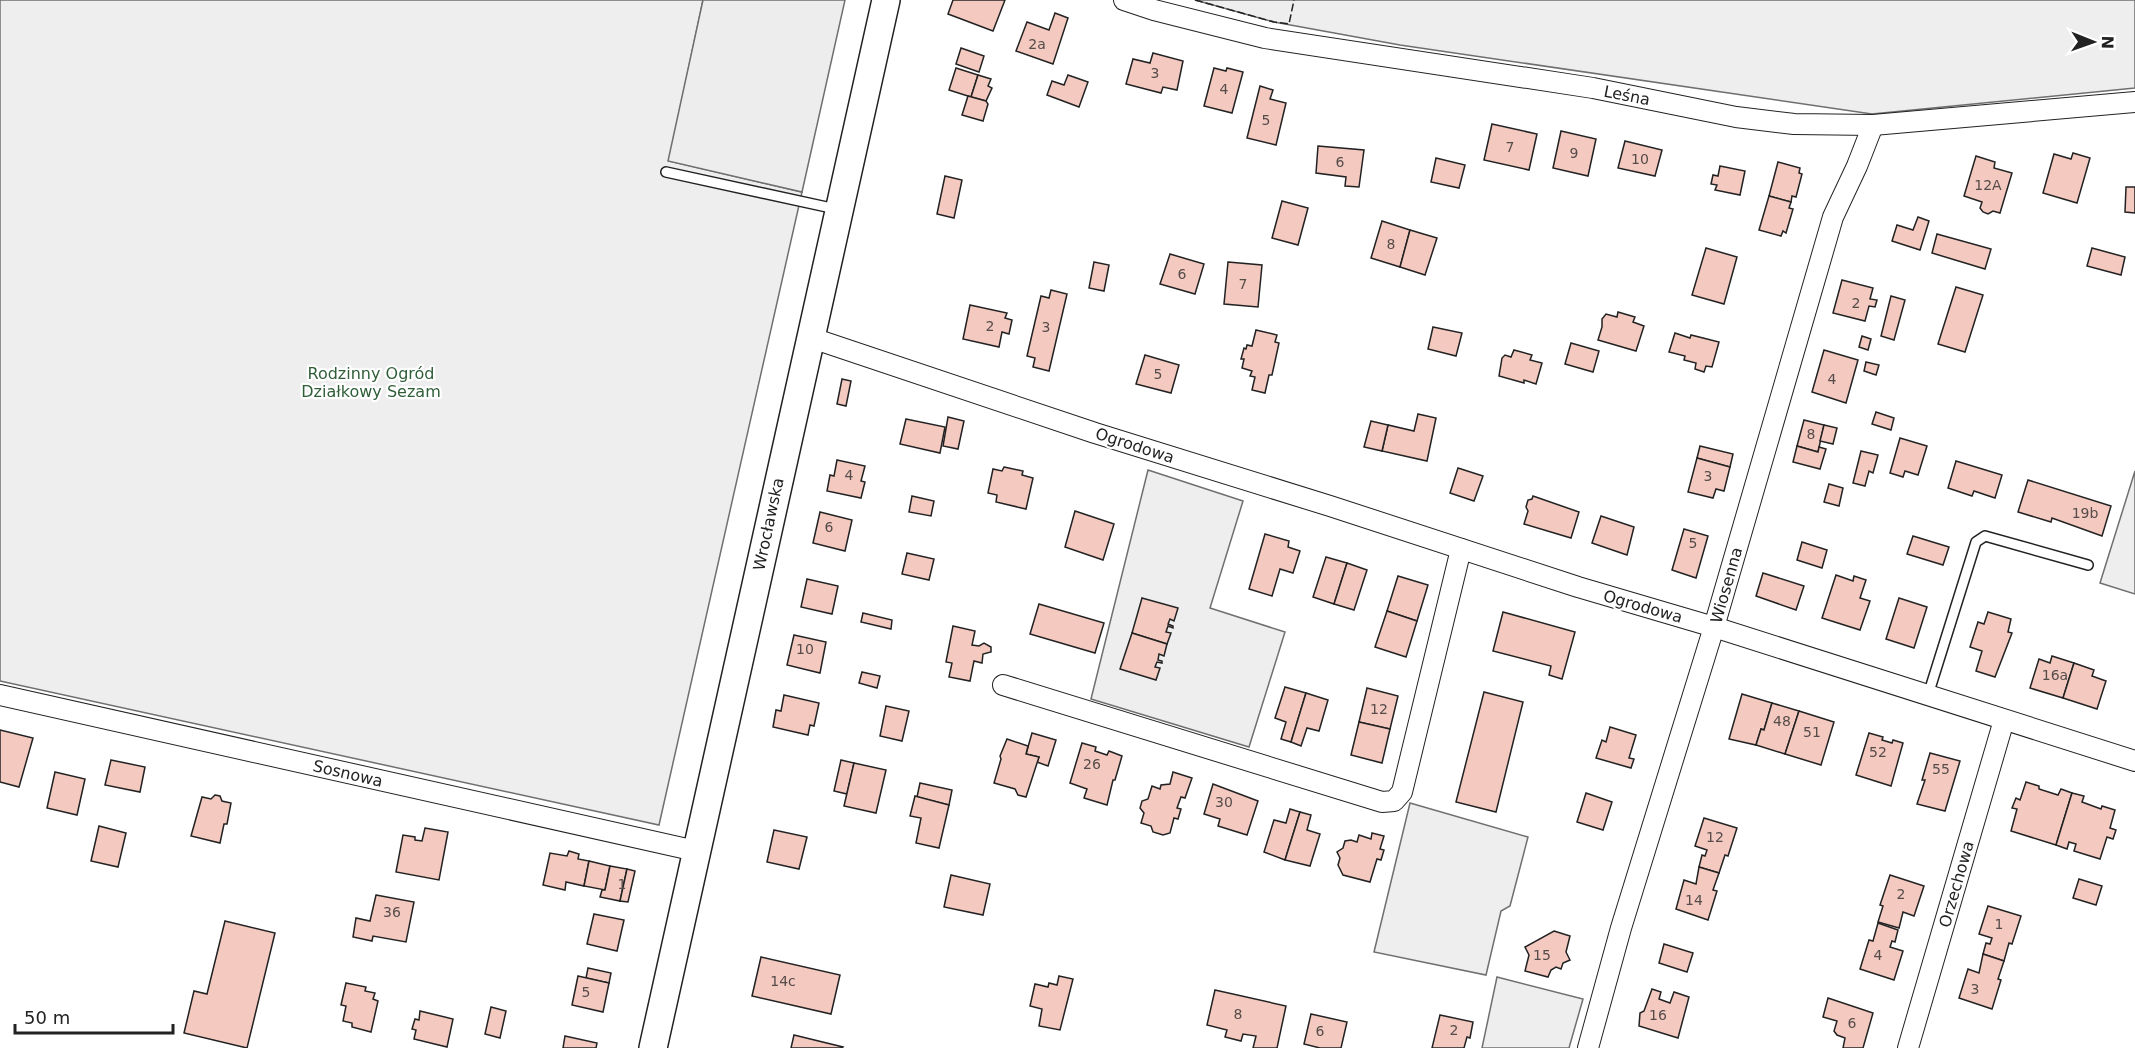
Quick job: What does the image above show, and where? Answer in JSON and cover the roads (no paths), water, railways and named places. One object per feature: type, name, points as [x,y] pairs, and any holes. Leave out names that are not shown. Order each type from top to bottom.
[{"type":"street","name":"Wrocławska","points":[[653,1048],[885,0]]},
{"type":"street","name":"Leśna","points":[[1125,0],[1154,10],[1265,38],[1593,88],[1736,117],[1794,124],[1873,125],[2135,102]]},
{"type":"street","name":"Wiosenna","points":[[1588,1048],[1621,928],[1714,627],[1833,217],[1873,125]]},
{"type":"street","name":"Ogrodowa","points":[[809,337],[1095,433],[2135,761]]},
{"type":"street","points":[[1003,685],[1382,802],[1394,801],[1402,792],[1461,549]]},
{"type":"street","name":"Sosnowa","points":[[0,695],[696,851]]},
{"type":"street","name":"Orzechowa","points":[[1908,1048],[2004,720]]},
{"type":"lane","points":[[666,172],[838,209]]},
{"type":"lane","points":[[1928,696],[1976,542],[1985,536],[2088,565]]},
{"type":"park label","name":"Rodzinny Ogród Działkowy Sezam","points":[[371,382]]}]
